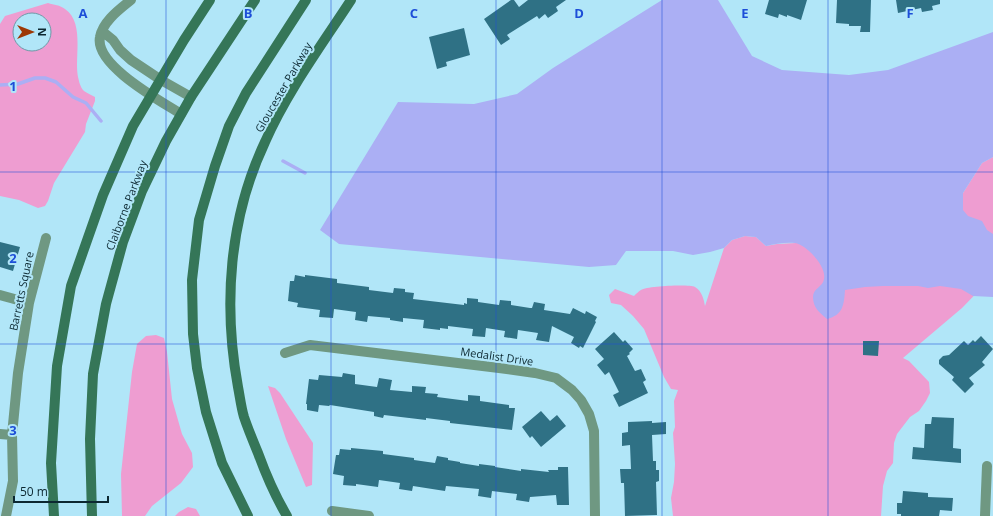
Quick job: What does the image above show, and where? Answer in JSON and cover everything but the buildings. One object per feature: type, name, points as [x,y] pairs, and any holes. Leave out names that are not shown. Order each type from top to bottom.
[{"type":"main road","points":[[54,516],[51,463],[57,366],[71,286],[103,195],[133,126],[184,40],[210,0]]},
{"type":"main road","name":"Claiborne Parkway","points":[[92,516],[90,439],[93,374],[106,304],[123,242],[142,191],[166,141],[191,97],[255,0]]},
{"type":"main road","points":[[248,516],[222,463],[206,412],[197,368],[193,334],[192,280],[199,220],[229,126],[246,93],[306,0]]},
{"type":"main road","name":"Gloucester Parkway","points":[[287,516],[265,473],[244,416],[234,367],[230,329],[230,291],[233,252],[240,214],[254,168],[264,142],[278,114],[351,0]]},
{"type":"street","points":[[131,0],[112,17],[102,31],[100,38],[101,47],[105,56],[116,70],[181,114]]},
{"type":"street","points":[[102,31],[113,40],[120,50],[161,80],[191,97]]},
{"type":"street","name":"Barretts Square","points":[[6,516],[13,481],[12,435],[18,373],[29,303],[46,238]]},
{"type":"street","points":[[0,295],[29,303]]},
{"type":"street","name":"Medalist Drive","points":[[285,352],[310,345],[499,368],[535,373],[556,378],[572,390],[580,400],[589,414],[594,431],[595,516]]},
{"type":"street","points":[[0,434],[12,435]]},
{"type":"street","points":[[985,516],[987,466]]},
{"type":"street","points":[[332,511],[369,516]]},
{"type":"shaded area","points":[[48,3],[65,9],[71,15],[77,31],[77,69],[80,84],[84,91],[95,97],[95,101],[86,124],[85,132],[54,183],[45,206],[38,208],[19,200],[0,196],[0,24],[5,16],[12,14],[12,52],[52,52],[52,12],[18,12]]},
{"type":"shaded area","points":[[993,157],[993,276],[962,308],[903,358],[909,361],[929,382],[930,393],[919,411],[910,417],[897,434],[894,443],[893,463],[887,471],[883,486],[881,516],[673,516],[671,498],[675,464],[673,433],[675,427],[674,401],[678,390],[671,389],[664,377],[644,329],[621,305],[611,303],[609,295],[615,289],[634,296],[641,290],[652,287],[691,286],[695,287],[701,293],[705,306],[724,248],[732,240],[745,236],[756,237],[766,246],[796,243],[963,193],[982,163]]},
{"type":"shaded area","points":[[156,335],[164,338],[172,399],[182,434],[192,453],[193,467],[181,483],[152,506],[145,516],[122,516],[121,474],[132,372],[137,344],[146,336]]},
{"type":"shaded area","points":[[268,386],[275,388],[280,393],[313,443],[312,485],[306,487],[286,439]]},
{"type":"shaded area","points":[[188,507],[196,509],[200,516],[175,516],[179,512]]},
{"type":"water","points":[[662,0],[718,0],[752,56],[782,70],[849,75],[888,70],[993,32],[993,157],[982,163],[963,193],[963,210],[968,216],[982,221],[987,230],[993,234],[993,297],[973,296],[961,289],[940,286],[928,288],[918,286],[865,287],[845,290],[842,309],[836,315],[827,319],[817,310],[813,301],[813,294],[822,284],[824,279],[822,269],[815,257],[810,252],[795,243],[766,246],[756,237],[745,236],[732,240],[724,248],[710,252],[693,255],[673,251],[626,251],[616,265],[589,267],[339,244],[320,230],[398,102],[474,104],[517,94],[553,68]]},
{"type":"waterway","points":[[0,85],[18,84],[35,78],[45,78],[56,82],[73,97],[86,103],[101,121]]},
{"type":"waterway","points":[[283,161],[305,173]]}]
